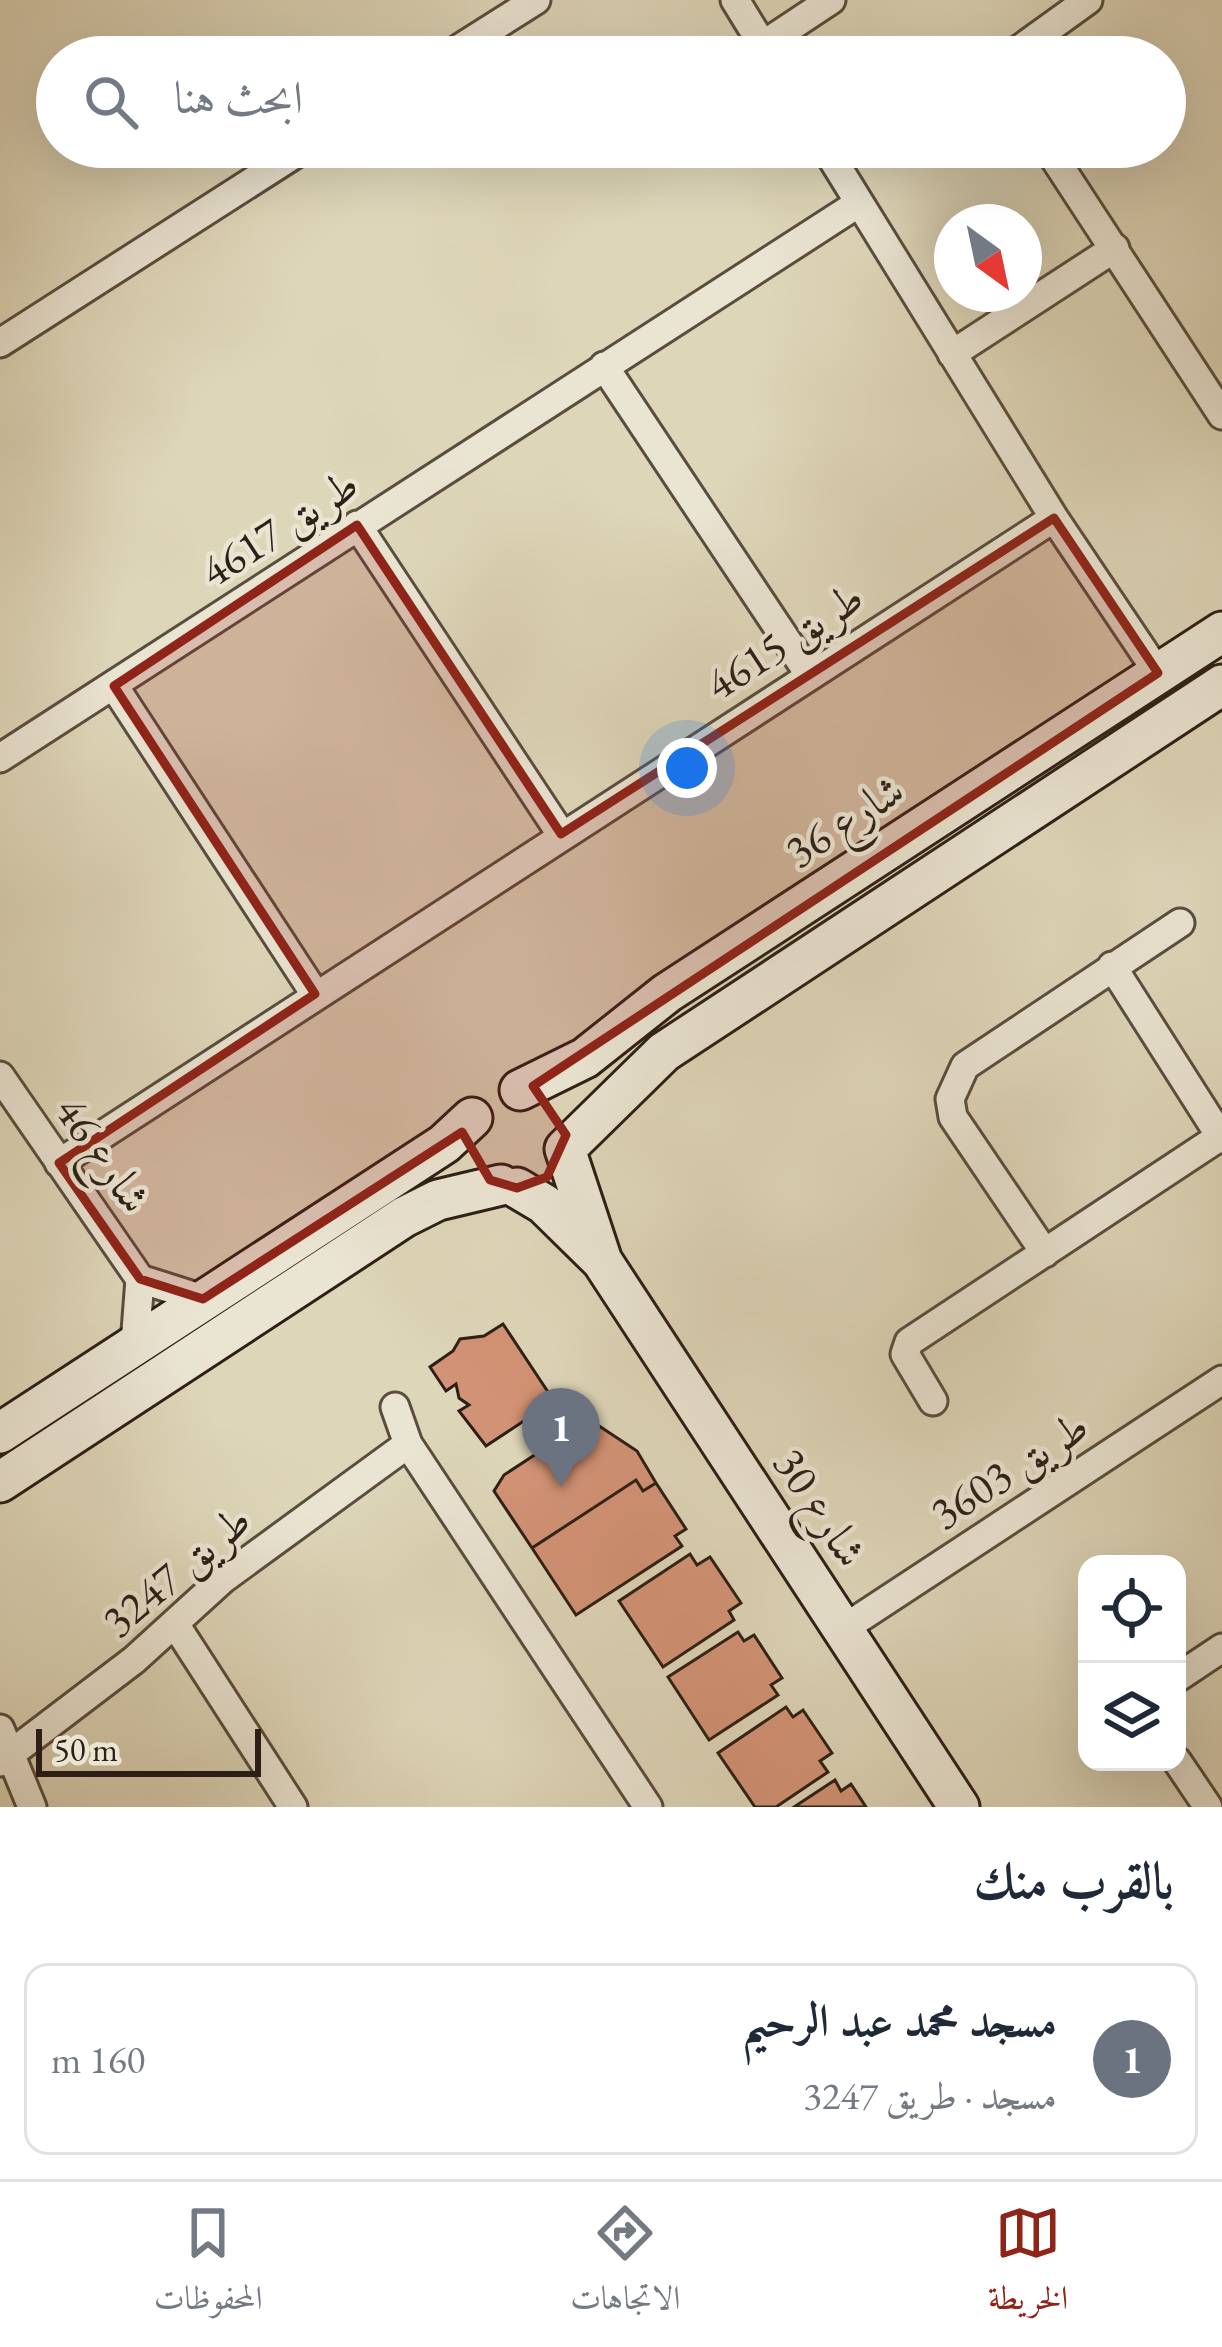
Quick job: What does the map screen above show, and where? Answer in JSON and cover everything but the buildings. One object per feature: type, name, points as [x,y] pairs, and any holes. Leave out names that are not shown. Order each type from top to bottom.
[{"type":"street","points":[[479,36],[536,0]]},
{"type":"street","points":[[735,0],[757,36]]},
{"type":"street","points":[[785,36],[831,0]]},
{"type":"street","points":[[1038,36],[1088,0]]},
{"type":"street","points":[[0,343],[273,168]]},
{"type":"street","points":[[838,168],[1054,518],[1158,673]]},
{"type":"street","points":[[1061,168],[1222,416]]},
{"type":"street","name":"طريق 4617","points":[[0,758],[859,203]]},
{"type":"street","points":[[952,354],[1115,248]]},
{"type":"street","points":[[604,366],[809,674]]},
{"type":"street","name":"طريق 4615","points":[[59,1163],[1054,518]]},
{"type":"street","points":[[357,525],[561,834]]},
{"type":"street","name":"شارع 36","points":[[520,1090],[585,1058],[667,993],[1222,632]]},
{"type":"street","points":[[0,1482],[404,1217],[438,1200],[547,1177],[565,1149],[664,1052],[1222,685]]},
{"type":"street","points":[[114,686],[315,994]]},
{"type":"street","points":[[1045,1252],[953,1117],[950,1099],[965,1066],[1180,922]]},
{"type":"street","points":[[933,1401],[907,1358],[906,1346],[1221,1137],[1112,966]]},
{"type":"street","name":"شارع 46","points":[[0,1076],[140,1279],[203,1299]]},
{"type":"street","points":[[0,1433],[444,1144],[492,1097],[520,1090],[556,1109],[565,1149]]},
{"type":"street","points":[[472,1118],[468,1141],[474,1163],[509,1186]]},
{"type":"street","name":"شارع 30","points":[[565,1149],[602,1261]]},
{"type":"street","name":"شارع 30","points":[[509,1186],[544,1204],[602,1261],[959,1807]]},
{"type":"street","name":"شارع 46","points":[[135,1345],[140,1279]]},
{"type":"street","name":"طريق 3603","points":[[843,1629],[1222,1380]]},
{"type":"street","points":[[395,1406],[408,1444],[648,1807]]},
{"type":"street","name":"طريق 3247","points":[[3,1749],[175,1624],[223,1579],[408,1444]]},
{"type":"street","points":[[175,1624],[293,1807]]},
{"type":"street","points":[[1186,1672],[1222,1648]]},
{"type":"street","points":[[3,1749],[32,1807]]},
{"type":"street","points":[[1183,1771],[1208,1807]]},
{"type":"highlighted area","points":[[1054,518],[1158,673],[533,1086],[566,1135],[547,1177],[517,1188],[490,1180],[462,1132],[203,1299],[140,1279],[59,1163],[315,994],[114,686],[357,525],[561,834]]},
{"type":"place","name":"مسجد محمد عبد الرحيم","points":[[561,1487]]}]
